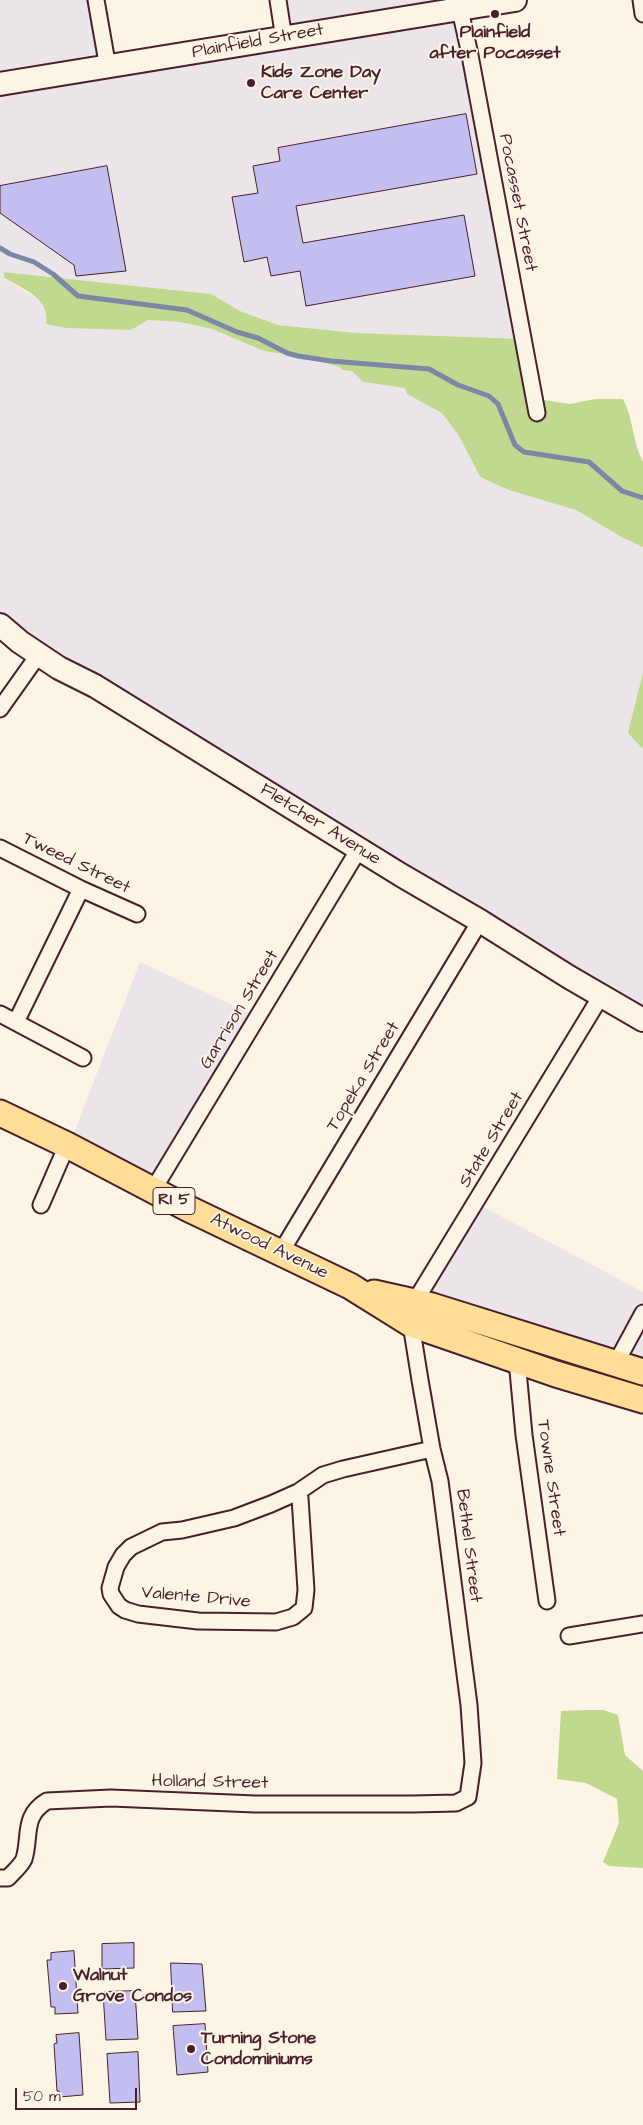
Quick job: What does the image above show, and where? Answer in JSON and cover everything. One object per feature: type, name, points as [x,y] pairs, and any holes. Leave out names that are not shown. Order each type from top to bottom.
[{"type":"main road","name":"Atwood Avenue","points":[[0,1113],[350,1286],[516,1360],[643,1400]]},
{"type":"main road","name":"Atwood Avenue","points":[[413,1313],[432,1306],[643,1372]]},
{"type":"street","points":[[96,0],[108,68]]},
{"type":"street","points":[[278,0],[284,39]]},
{"type":"street","name":"Plainfield Street","points":[[0,84],[284,39],[459,5],[515,0]]},
{"type":"street","points":[[641,0],[643,14]]},
{"type":"street","name":"Pocasset Street","points":[[459,5],[537,413]]},
{"type":"street","name":"Fletcher Avenue","points":[[0,625],[39,654],[643,1020]]},
{"type":"street","points":[[0,709],[39,654]]},
{"type":"street","name":"Tweed Street","points":[[0,848],[81,889],[136,914]]},
{"type":"street","name":"Garrison Street","points":[[153,1190],[359,849]]},
{"type":"street","points":[[16,1022],[81,889]]},
{"type":"street","name":"Topeka Street","points":[[281,1252],[480,921]]},
{"type":"street","name":"State Street","points":[[413,1313],[602,996]]},
{"type":"street","points":[[0,1014],[83,1058]]},
{"type":"street","points":[[41,1205],[67,1145]]},
{"type":"street","name":"Bethel Street","points":[[413,1313],[432,1449],[440,1481],[469,1705],[473,1763],[468,1797]]},
{"type":"street","points":[[616,1363],[643,1313]]},
{"type":"street","name":"Towne Street","points":[[516,1360],[524,1435],[547,1601]]},
{"type":"street","name":"Valente Drive","points":[[298,1492],[300,1498],[306,1590],[304,1608],[293,1617],[276,1622],[208,1621],[138,1614],[119,1606],[111,1594],[110,1588],[116,1567],[131,1547],[162,1532],[182,1530],[234,1518],[298,1492],[329,1473],[432,1449]]},
{"type":"street","points":[[569,1636],[643,1624]]},
{"type":"street","name":"Holland Street","points":[[0,1878],[8,1878],[24,1859],[32,1818],[40,1806],[47,1801],[111,1798],[255,1804],[413,1804],[456,1803],[468,1797]]},
{"type":"shaded area","points":[[0,0],[99,0],[109,59],[282,37],[278,0],[458,0],[524,339],[356,333],[278,325],[240,311],[211,294],[4,272],[5,276],[3,278],[41,301],[48,315],[46,324],[131,330],[148,320],[180,322],[212,329],[264,351],[302,357],[341,367],[342,370],[352,371],[363,382],[405,388],[407,394],[442,413],[459,436],[480,478],[576,510],[623,538],[643,547],[643,1019],[0,624]]},
{"type":"shaded area","points":[[140,962],[256,1016],[155,1188],[70,1143]]},
{"type":"shaded area","points":[[480,1205],[643,1292],[643,1370],[418,1294]]},
{"type":"green space","points":[[3,272],[211,294],[240,311],[278,325],[356,333],[524,339],[537,399],[570,404],[595,399],[623,399],[643,462],[643,547],[623,538],[576,510],[509,490],[480,477],[459,436],[442,413],[407,394],[405,388],[363,382],[352,371],[342,370],[340,367],[302,357],[264,351],[212,329],[180,322],[148,320],[131,330],[67,328],[46,324],[44,307],[40,301],[34,295],[3,277],[5,276]]},
{"type":"green space","points":[[643,673],[643,749],[628,733]]},
{"type":"green space","points":[[603,1710],[618,1715],[625,1755],[643,1771],[643,1868],[609,1866],[603,1862],[619,1823],[617,1799],[586,1783],[557,1779],[561,1711]]},
{"type":"building","points":[[466,114],[477,174],[296,206],[303,243],[464,215],[475,276],[306,306],[300,271],[271,276],[267,257],[244,262],[232,197],[258,193],[253,166],[280,161],[278,148]]},
{"type":"building","points":[[107,166],[126,271],[76,276],[74,265],[0,213],[0,186]]},
{"type":"building","points":[[134,1943],[134,1968],[102,1969],[102,1944]]},
{"type":"building","name":"Walnut Grove Condos","points":[[74,1951],[78,2013],[55,2014],[55,2007],[51,2007],[47,1960],[51,1960],[51,1953]]},
{"type":"building","name":"Turning Stone Condominiums","points":[[171,1963],[202,1964],[206,2011],[173,2012]]},
{"type":"building","points":[[135,1991],[138,2039],[106,2040],[103,1992]]},
{"type":"building","name":"Turning Stone Condominiums","points":[[205,2024],[208,2072],[177,2075],[173,2026]]},
{"type":"building","name":"Walnut Grove Condos","points":[[79,2033],[83,2095],[59,2097],[54,2044],[57,2043],[56,2035]]},
{"type":"building","points":[[138,2052],[140,2102],[110,2103],[107,2054]]},
{"type":"waterway","points":[[0,248],[10,254],[34,262],[53,274],[78,296],[187,310],[298,356],[331,361],[429,369],[458,385],[489,396],[498,404],[515,445],[524,452],[589,462],[622,491],[643,498]]},
{"type":"place","name":"Plainfield after Pocasset","points":[[495,14]]},
{"type":"place","name":"Kids Zone Day Care Center","points":[[251,83]]},
{"type":"place","name":"Walnut Grove Condos","points":[[63,1986]]},
{"type":"place","name":"Turning Stone Condominiums","points":[[191,2049]]}]
